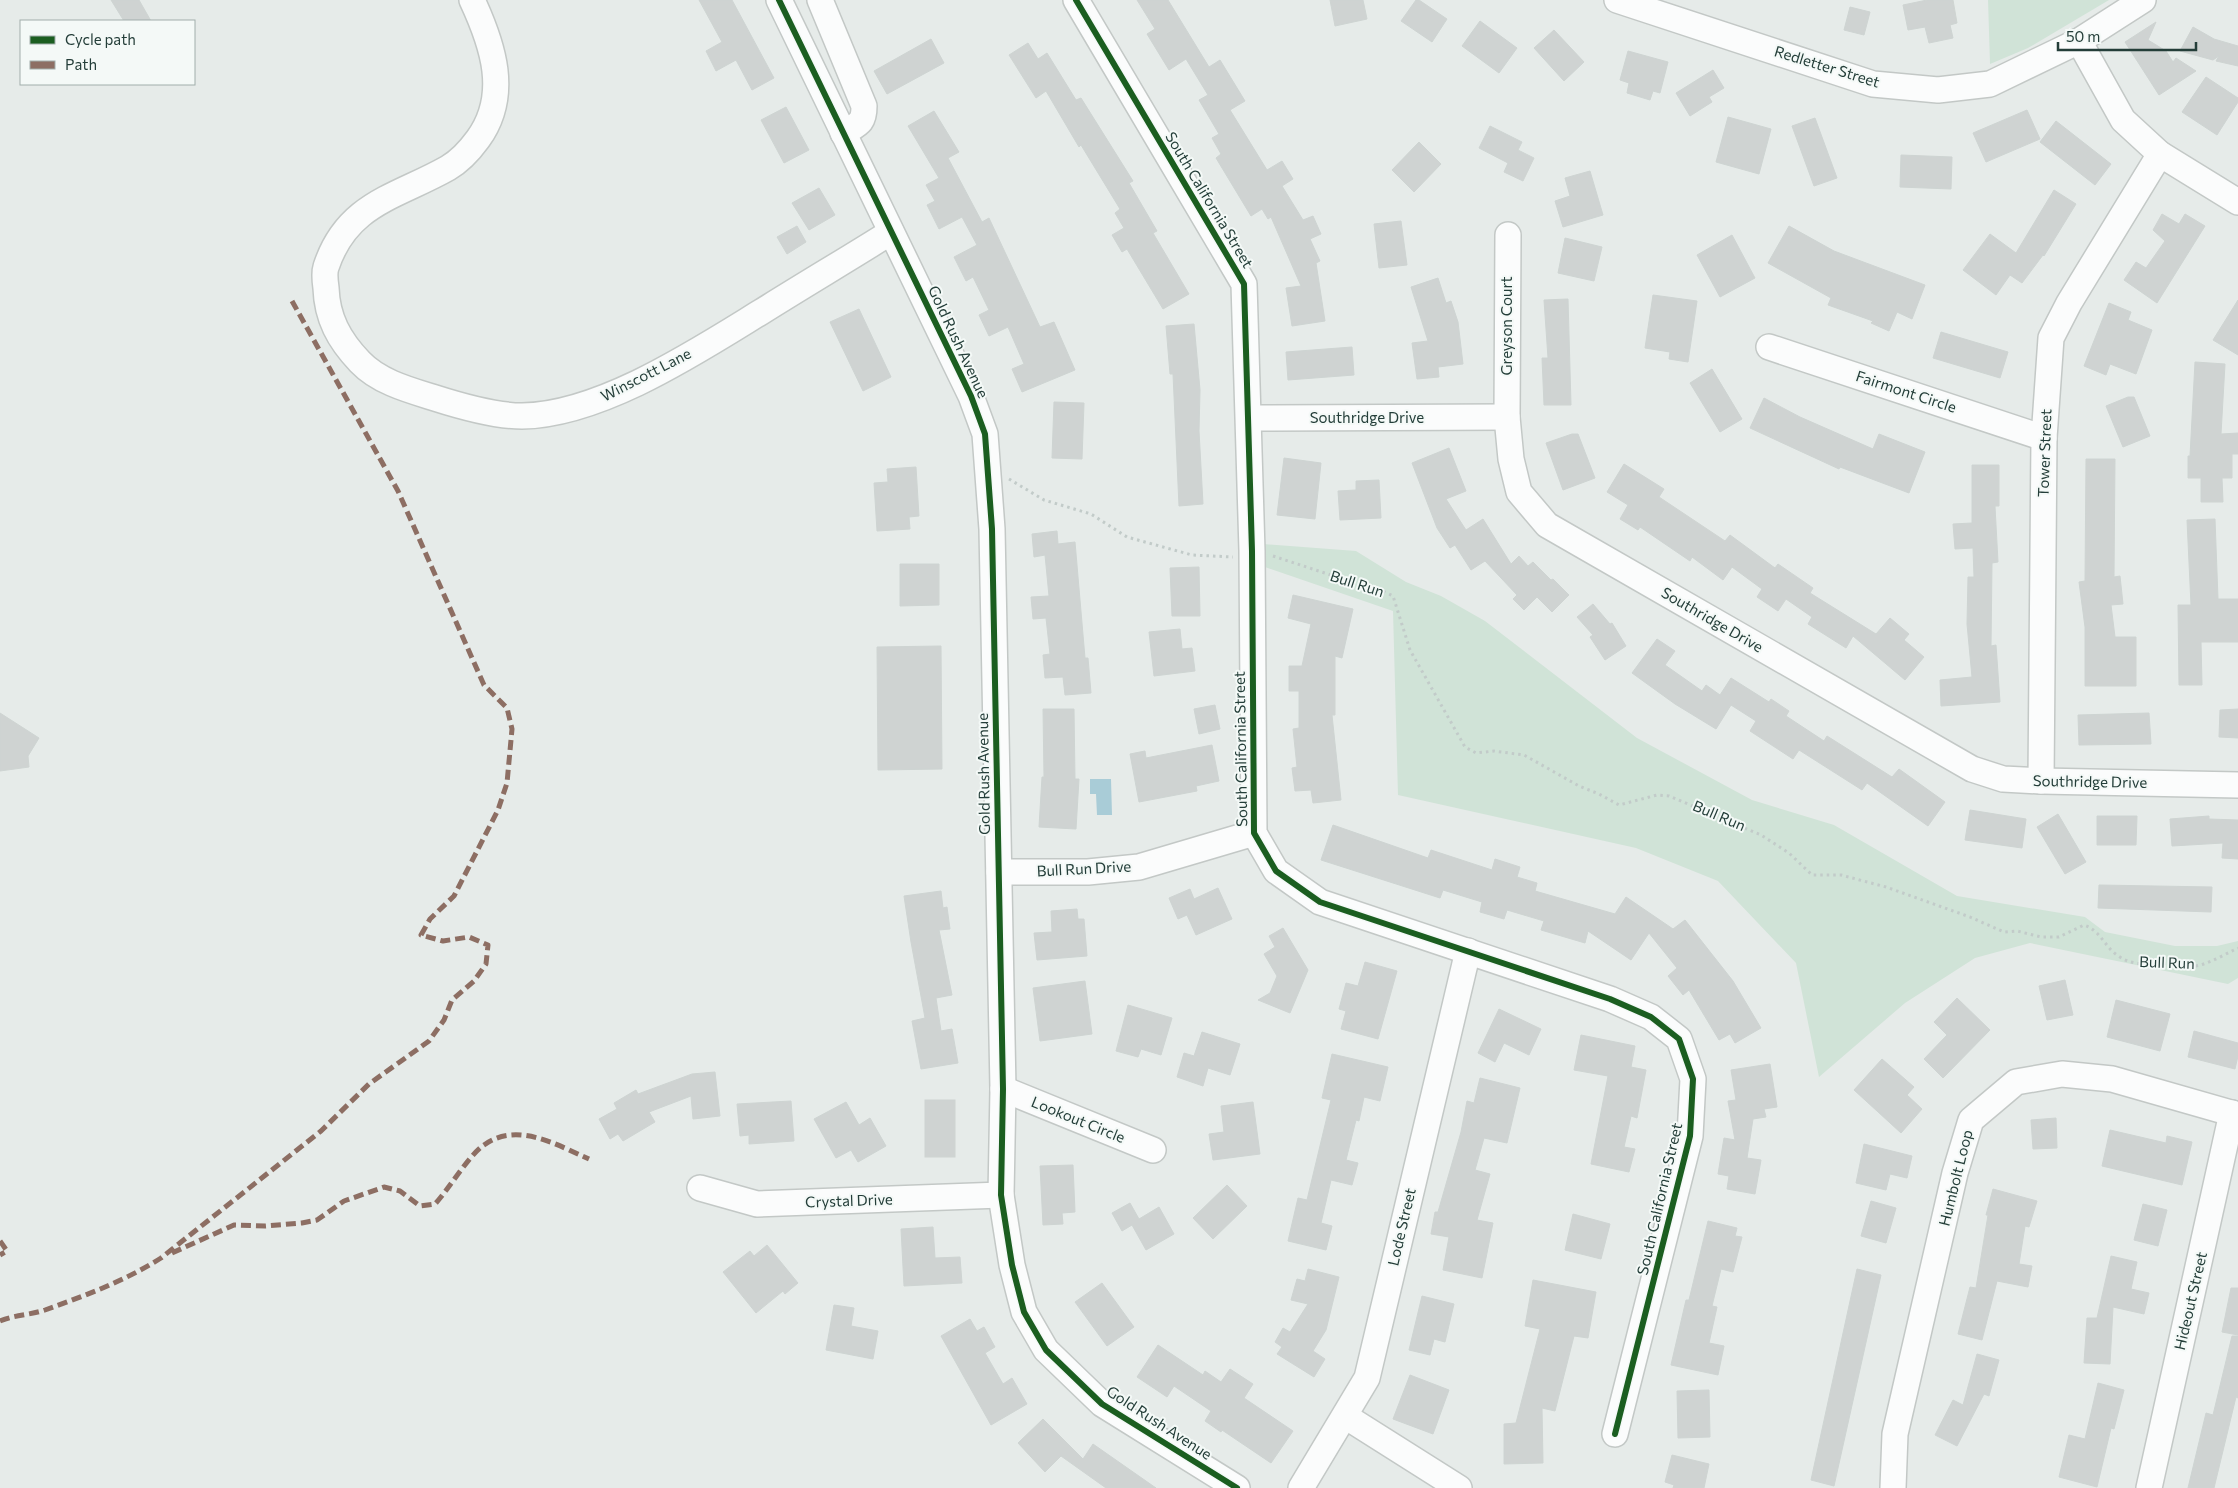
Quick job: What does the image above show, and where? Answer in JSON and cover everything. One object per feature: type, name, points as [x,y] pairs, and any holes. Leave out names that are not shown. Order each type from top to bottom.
[{"type":"street","name":"Winscott Lane","points":[[472,0],[492,47],[497,76],[495,103],[486,128],[471,150],[450,167],[376,203],[352,221],[337,243],[325,269],[326,301],[331,322],[346,347],[366,368],[400,387],[463,407],[522,416],[571,409],[610,396],[726,334],[891,232]]},
{"type":"street","name":"Gold Rush Avenue","points":[[779,0],[971,396],[985,434],[992,529],[1003,1089],[1001,1195],[1012,1265],[1024,1312],[1046,1350],[1102,1404],[1237,1488]]},
{"type":"street","points":[[820,0],[864,106],[864,118],[859,124],[843,133]]},
{"type":"street","name":"South California Street","points":[[1076,0],[1244,284],[1252,552],[1254,833],[1276,871],[1320,902],[1610,999],[1651,1017],[1679,1039],[1693,1079],[1690,1136],[1615,1434]]},
{"type":"street","name":"Redletter Street","points":[[1617,0],[1873,84],[1938,90],[1990,84],[2080,40],[2143,0]]},
{"type":"street","points":[[2080,40],[2123,120],[2160,154],[2238,202]]},
{"type":"street","name":"Tower Street","points":[[2041,782],[2044,438],[2051,338],[2069,303],[2160,154]]},
{"type":"street","name":"Greyson Court","points":[[1508,235],[1508,417]]},
{"type":"street","name":"Fairmont Circle","points":[[1769,347],[2044,438]]},
{"type":"street","name":"Southridge Drive","points":[[1249,418],[1508,417],[1511,459],[1519,492],[1547,525],[1972,769],[2003,779],[2041,782],[2238,785]]},
{"type":"street","name":"Bull Run Drive","points":[[999,872],[1088,872],[1139,866],[1254,833]]},
{"type":"street","name":"Lode Street","points":[[1301,1488],[1367,1378],[1468,951]]},
{"type":"street","name":"Humbolt Loop","points":[[1893,1488],[1896,1434],[1955,1173],[1971,1120],[2016,1082],[2062,1074],[2112,1079],[2235,1114]]},
{"type":"street","name":"Lookout Circle","points":[[1003,1089],[1153,1150]]},
{"type":"street","name":"Hideout Street","points":[[2149,1488],[2235,1114]]},
{"type":"street","name":"Crystal Drive","points":[[700,1188],[757,1204],[1001,1195]]},
{"type":"street","points":[[1345,1416],[1459,1488]]},
{"type":"path","points":[[1008,479],[1044,500],[1091,514],[1127,536],[1192,555],[1233,556]]},
{"type":"green space","points":[[1988,0],[2109,0],[2028,48],[1990,64]]},
{"type":"green space","points":[[1263,544],[1356,551],[1406,582],[1441,596],[1485,621],[1637,738],[1752,800],[1834,825],[1957,896],[2085,917],[2105,932],[2175,946],[2217,946],[2238,941],[2238,978],[2228,984],[2030,943],[1975,958],[1905,1003],[1819,1077],[1796,963],[1718,881],[1636,848],[1398,795],[1393,611],[1262,566]]},
{"type":"water","points":[[1090,779],[1111,779],[1112,815],[1097,815],[1096,794],[1090,794]]},
{"type":"building","points":[[111,0],[139,0],[150,20],[123,20]]},
{"type":"building","points":[[699,0],[732,0],[774,78],[752,90],[736,60],[716,71],[706,51],[722,42]]},
{"type":"building","points":[[1137,0],[1168,0],[1209,67],[1220,60],[1245,101],[1230,110],[1267,170],[1282,161],[1293,179],[1282,186],[1303,220],[1313,216],[1321,234],[1310,239],[1320,261],[1316,263],[1325,321],[1292,326],[1286,288],[1301,286],[1271,217],[1268,219],[1262,209],[1251,216],[1216,158],[1221,154],[1212,138],[1219,134],[1199,100],[1208,95],[1186,59],[1169,70],[1147,34],[1155,29]]},
{"type":"building","points":[[1330,0],[1363,0],[1367,19],[1335,26]]},
{"type":"building","points":[[1416,0],[1419,0],[1447,19],[1432,42],[1401,21]]},
{"type":"building","points":[[1927,0],[1953,0],[1957,23],[1950,25],[1953,38],[1929,43],[1925,27],[1908,30],[1903,5]]},
{"type":"building","points":[[1850,7],[1870,12],[1864,35],[1844,30]]},
{"type":"building","points":[[1480,21],[1517,48],[1499,73],[1462,46]]},
{"type":"building","points":[[2156,22],[2148,40],[2166,51],[2173,62],[2176,58],[2196,71],[2159,95],[2125,42]]},
{"type":"building","points":[[2193,27],[2214,39],[2238,46],[2238,66],[2216,61],[2219,56],[2213,60],[2180,51]]},
{"type":"building","points":[[1554,30],[1584,62],[1564,81],[1534,48]]},
{"type":"building","points":[[931,39],[944,63],[887,94],[874,71]]},
{"type":"building","points":[[1028,43],[1038,59],[1047,53],[1076,100],[1081,98],[1133,181],[1129,183],[1157,231],[1153,233],[1189,294],[1163,309],[1127,249],[1122,252],[1112,235],[1124,228],[1115,213],[1120,209],[1081,145],[1079,147],[1046,91],[1036,98],[1009,55]]},
{"type":"building","points":[[1628,51],[1668,62],[1660,93],[1653,91],[1650,100],[1627,93],[1629,83],[1620,80]]},
{"type":"building","points":[[1713,70],[1724,88],[1709,97],[1712,102],[1690,116],[1676,93]]},
{"type":"building","points":[[2206,77],[2238,98],[2238,102],[2217,135],[2182,112]]},
{"type":"building","points":[[786,107],[809,150],[784,163],[761,120]]},
{"type":"building","points":[[2027,110],[2040,139],[1986,162],[1973,133]]},
{"type":"building","points":[[934,111],[959,152],[948,158],[982,222],[989,218],[1040,327],[1054,322],[1075,370],[1022,392],[1012,369],[1024,364],[1008,327],[989,336],[979,315],[989,310],[973,277],[966,281],[954,257],[977,245],[962,217],[939,229],[927,205],[935,201],[926,185],[939,178],[908,126]]},
{"type":"building","points":[[1728,117],[1771,129],[1759,174],[1716,162]]},
{"type":"building","points":[[1815,118],[1837,178],[1814,186],[1792,126]]},
{"type":"building","points":[[2056,121],[2111,164],[2095,185],[2040,142]]},
{"type":"building","points":[[1490,126],[1522,142],[1518,150],[1534,158],[1523,181],[1504,172],[1508,163],[1479,148]]},
{"type":"building","points":[[1419,142],[1441,164],[1414,192],[1392,170]]},
{"type":"building","points":[[1901,155],[1952,157],[1951,189],[1900,187]]},
{"type":"building","points":[[1590,171],[1603,215],[1563,227],[1555,201],[1570,196],[1565,178]]},
{"type":"building","points":[[819,188],[835,215],[809,230],[792,203]]},
{"type":"building","points":[[2054,190],[2076,204],[2044,256],[2022,283],[2010,275],[1996,295],[1963,270],[1990,234],[2016,253]]},
{"type":"building","points":[[2162,214],[2179,224],[2185,214],[2205,226],[2157,303],[2124,280],[2136,262],[2146,268],[2165,241],[2153,230]]},
{"type":"building","points":[[1401,221],[1407,265],[1379,268],[1374,224]]},
{"type":"building","points":[[797,226],[806,242],[787,254],[777,237]]},
{"type":"building","points":[[1789,226],[1834,251],[1925,285],[1912,319],[1897,312],[1889,331],[1871,323],[1873,321],[1828,305],[1831,298],[1768,263]]},
{"type":"building","points":[[1732,235],[1755,278],[1720,297],[1697,255]]},
{"type":"building","points":[[1565,238],[1602,247],[1594,281],[1558,273]]},
{"type":"building","points":[[1438,278],[1446,303],[1451,301],[1458,322],[1463,364],[1438,367],[1439,377],[1417,379],[1412,343],[1428,341],[1411,287]]},
{"type":"building","points":[[1653,295],[1697,301],[1688,362],[1669,359],[1670,352],[1645,348]]},
{"type":"building","points":[[1568,299],[1571,405],[1544,405],[1542,358],[1548,358],[1544,300]]},
{"type":"building","points":[[2238,300],[2238,355],[2213,340]]},
{"type":"building","points":[[2109,303],[2131,312],[2128,320],[2152,330],[2136,374],[2110,364],[2106,375],[2084,366]]},
{"type":"building","points":[[859,309],[891,377],[863,391],[830,322]]},
{"type":"building","points":[[1194,324],[1200,390],[1199,431],[1203,504],[1179,506],[1173,374],[1170,374],[1166,326]]},
{"type":"building","points":[[1941,332],[2008,352],[2000,378],[1933,358]]},
{"type":"building","points":[[1352,347],[1354,375],[1288,380],[1286,352]]},
{"type":"building","points":[[2195,362],[2225,364],[2221,434],[2238,433],[2238,454],[2232,454],[2232,478],[2222,478],[2223,502],[2201,502],[2201,478],[2188,478]]},
{"type":"building","points":[[1712,369],[1742,419],[1720,432],[1690,383]]},
{"type":"building","points":[[2128,397],[2134,397],[2150,436],[2123,447],[2106,406]]},
{"type":"building","points":[[1764,398],[1800,417],[1873,449],[1879,434],[1925,452],[1909,493],[1840,467],[1839,469],[1750,428]]},
{"type":"building","points":[[1054,402],[1084,403],[1082,459],[1052,458]]},
{"type":"building","points":[[1572,434],[1578,434],[1595,478],[1563,490],[1546,443]]},
{"type":"building","points":[[1449,448],[1466,491],[1446,499],[1466,530],[1483,519],[1511,564],[1519,556],[1528,566],[1533,562],[1569,595],[1552,612],[1537,597],[1524,610],[1513,599],[1517,595],[1485,561],[1471,570],[1455,545],[1450,548],[1437,528],[1412,463]]},
{"type":"building","points":[[1284,458],[1321,463],[1315,519],[1277,515]]},
{"type":"building","points":[[2086,459],[2115,459],[2114,577],[2120,576],[2123,604],[2111,605],[2115,637],[2136,637],[2136,686],[2085,686],[2085,627],[2079,582],[2085,581]]},
{"type":"building","points":[[1624,464],[1664,489],[1659,497],[1725,541],[1730,535],[1775,568],[1778,564],[1813,588],[1810,593],[1876,634],[1890,618],[1909,634],[1904,640],[1924,657],[1905,680],[1853,636],[1846,648],[1808,624],[1812,617],[1786,599],[1778,611],[1757,597],[1762,589],[1732,567],[1723,580],[1692,557],[1690,561],[1640,527],[1638,530],[1620,519],[1628,505],[1607,492]]},
{"type":"building","points":[[1972,465],[1999,465],[1999,506],[1995,506],[1998,562],[1992,563],[1991,646],[1996,645],[2000,702],[1941,706],[1940,680],[1972,677],[1967,624],[1968,577],[1974,577],[1973,548],[1955,549],[1953,524],[1972,523]]},
{"type":"building","points":[[916,467],[919,516],[909,517],[910,529],[877,531],[874,483],[888,482],[887,469]]},
{"type":"building","points":[[1379,480],[1381,518],[1340,520],[1338,491],[1356,490],[1356,481]]},
{"type":"building","points":[[2215,519],[2218,599],[2238,599],[2238,642],[2201,642],[2202,685],[2179,685],[2178,605],[2191,605],[2187,520]]},
{"type":"building","points":[[1057,531],[1058,544],[1075,542],[1085,658],[1088,658],[1091,693],[1065,695],[1063,677],[1045,678],[1043,655],[1050,654],[1046,618],[1033,619],[1031,597],[1049,596],[1045,555],[1034,557],[1032,534]]},
{"type":"building","points":[[900,564],[939,564],[939,605],[900,606]]},
{"type":"building","points":[[1199,567],[1200,616],[1172,616],[1170,568]]},
{"type":"building","points":[[1293,595],[1353,609],[1342,658],[1335,656],[1335,715],[1332,715],[1341,800],[1313,803],[1311,790],[1295,791],[1292,768],[1297,767],[1293,729],[1299,728],[1299,691],[1289,691],[1289,666],[1302,666],[1311,624],[1288,618]]},
{"type":"building","points":[[1593,604],[1610,624],[1612,623],[1626,646],[1605,660],[1590,637],[1593,635],[1577,617]]},
{"type":"building","points":[[1180,629],[1182,649],[1192,648],[1195,671],[1154,676],[1149,632]]},
{"type":"building","points":[[1657,639],[1675,651],[1665,665],[1702,691],[1706,685],[1720,695],[1731,678],[1769,702],[1771,699],[1789,711],[1786,716],[1824,741],[1827,736],[1892,777],[1899,769],[1945,802],[1928,826],[1867,783],[1862,790],[1799,750],[1793,759],[1750,731],[1756,721],[1731,705],[1716,729],[1675,704],[1632,673]]},
{"type":"building","points":[[941,646],[942,769],[878,770],[877,647]]},
{"type":"building","points":[[1215,705],[1220,729],[1199,734],[1194,709]]},
{"type":"building","points":[[1043,709],[1074,709],[1075,779],[1079,779],[1076,829],[1039,827],[1042,777],[1044,777]]},
{"type":"building","points":[[2238,709],[2238,738],[2219,737],[2220,710]]},
{"type":"building","points":[[0,713],[39,738],[28,756],[29,767],[0,771]]},
{"type":"building","points":[[2149,713],[2151,744],[2079,745],[2078,715]]},
{"type":"building","points":[[1212,745],[1219,781],[1196,786],[1197,791],[1139,802],[1130,754],[1145,751],[1146,758]]},
{"type":"building","points":[[1970,810],[2026,819],[2022,848],[1965,840]]},
{"type":"building","points":[[2058,814],[2086,862],[2065,874],[2037,827]]},
{"type":"building","points":[[2097,816],[2137,816],[2136,845],[2097,845]]},
{"type":"building","points":[[2209,816],[2209,819],[2238,820],[2238,859],[2222,858],[2223,843],[2172,846],[2170,819]]},
{"type":"building","points":[[1333,825],[1428,858],[1431,850],[1492,870],[1495,859],[1520,867],[1517,877],[1537,883],[1535,891],[1615,914],[1626,897],[1673,929],[1685,920],[1733,981],[1761,1028],[1735,1043],[1730,1034],[1719,1040],[1689,990],[1683,995],[1668,976],[1677,968],[1649,933],[1631,960],[1588,931],[1585,943],[1541,930],[1544,921],[1507,910],[1504,919],[1480,912],[1482,902],[1443,890],[1440,898],[1321,860]]},
{"type":"building","points":[[2099,885],[2212,887],[2211,912],[2098,908]]},
{"type":"building","points":[[1218,888],[1232,919],[1196,935],[1187,915],[1178,919],[1169,898],[1190,889],[1194,899]]},
{"type":"building","points":[[941,891],[943,908],[947,907],[950,929],[939,930],[952,995],[936,998],[941,1031],[952,1029],[958,1063],[921,1069],[912,1021],[925,1018],[904,896]]},
{"type":"building","points":[[1077,909],[1078,919],[1084,919],[1087,956],[1037,960],[1034,933],[1052,932],[1051,911]]},
{"type":"building","points":[[1283,928],[1308,970],[1290,1013],[1258,1000],[1270,993],[1277,976],[1264,954],[1275,947],[1269,936]]},
{"type":"building","points":[[1365,962],[1397,971],[1378,1039],[1341,1029],[1346,1011],[1339,1009],[1346,983],[1358,986]]},
{"type":"building","points":[[2065,980],[2073,1015],[2047,1020],[2039,986]]},
{"type":"building","points":[[1085,981],[1092,1034],[1040,1041],[1033,988]]},
{"type":"building","points":[[1957,998],[1990,1030],[1943,1078],[1924,1059],[1947,1035],[1934,1022]]},
{"type":"building","points":[[2116,1000],[2170,1014],[2160,1051],[2107,1037]]},
{"type":"building","points":[[1128,1005],[1172,1018],[1161,1055],[1141,1049],[1138,1057],[1116,1051]]},
{"type":"building","points":[[1499,1009],[1541,1029],[1529,1055],[1504,1043],[1495,1062],[1478,1053]]},
{"type":"building","points":[[2194,1031],[2238,1043],[2235,1069],[2188,1057]]},
{"type":"building","points":[[1202,1032],[1240,1044],[1230,1075],[1208,1068],[1203,1086],[1177,1077],[1184,1053],[1194,1056]]},
{"type":"building","points":[[1581,1035],[1635,1046],[1631,1067],[1646,1070],[1637,1118],[1631,1116],[1624,1147],[1635,1149],[1629,1172],[1591,1164],[1608,1076],[1574,1070]]},
{"type":"building","points":[[1332,1054],[1388,1067],[1380,1101],[1364,1097],[1359,1121],[1356,1120],[1346,1160],[1358,1163],[1352,1185],[1331,1180],[1321,1223],[1332,1226],[1326,1250],[1288,1241],[1298,1198],[1307,1200],[1331,1100],[1322,1098]]},
{"type":"building","points":[[1882,1059],[1914,1087],[1907,1095],[1922,1109],[1901,1133],[1854,1090]]},
{"type":"building","points":[[1770,1064],[1777,1107],[1764,1109],[1766,1117],[1753,1119],[1747,1158],[1761,1160],[1755,1194],[1727,1189],[1729,1176],[1718,1174],[1724,1138],[1735,1140],[1728,1101],[1736,1100],[1731,1070]]},
{"type":"building","points":[[715,1072],[720,1116],[693,1119],[691,1096],[649,1112],[655,1122],[623,1141],[618,1134],[610,1139],[599,1119],[617,1109],[614,1103],[636,1090],[638,1094],[692,1074]]},
{"type":"building","points":[[1480,1078],[1520,1088],[1507,1143],[1484,1138],[1475,1170],[1490,1174],[1477,1220],[1493,1223],[1482,1278],[1443,1270],[1449,1237],[1431,1234],[1435,1212],[1438,1212],[1461,1132],[1467,1101],[1474,1103]]},
{"type":"building","points":[[925,1100],[955,1100],[955,1157],[925,1157]]},
{"type":"building","points":[[791,1101],[794,1141],[749,1144],[749,1135],[740,1136],[737,1104]]},
{"type":"building","points":[[846,1102],[859,1125],[870,1118],[886,1146],[858,1162],[851,1150],[836,1158],[814,1119]]},
{"type":"building","points":[[1253,1102],[1260,1154],[1213,1160],[1209,1134],[1224,1132],[1221,1106]]},
{"type":"building","points":[[2056,1118],[2057,1148],[2033,1149],[2031,1120]]},
{"type":"building","points":[[2110,1130],[2166,1143],[2167,1136],[2192,1142],[2182,1185],[2102,1166]]},
{"type":"building","points":[[1864,1144],[1912,1156],[1907,1178],[1890,1174],[1886,1190],[1856,1183]]},
{"type":"building","points":[[1073,1165],[1075,1212],[1062,1213],[1063,1224],[1043,1225],[1040,1166]]},
{"type":"building","points":[[1227,1185],[1247,1206],[1213,1239],[1193,1218]]},
{"type":"building","points":[[1993,1189],[2037,1201],[2029,1227],[2025,1226],[2019,1264],[2032,1266],[2028,1287],[1997,1281],[1982,1340],[1958,1334],[1970,1287],[1976,1288],[1988,1215],[1986,1215]]},
{"type":"building","points":[[1871,1201],[1896,1208],[1886,1243],[1861,1236]]},
{"type":"building","points":[[1130,1203],[1139,1219],[1159,1207],[1174,1234],[1146,1250],[1132,1225],[1122,1231],[1112,1213]]},
{"type":"building","points":[[2143,1204],[2167,1210],[2158,1246],[2134,1240]]},
{"type":"building","points":[[1573,1214],[1610,1224],[1601,1259],[1565,1250]]},
{"type":"building","points":[[1708,1221],[1737,1228],[1735,1236],[1742,1237],[1733,1272],[1721,1269],[1712,1306],[1717,1307],[1709,1343],[1724,1346],[1718,1375],[1671,1365],[1686,1300],[1689,1300]]},
{"type":"building","points":[[933,1227],[935,1258],[960,1257],[962,1283],[904,1286],[901,1229]]},
{"type":"building","points":[[767,1245],[798,1283],[785,1294],[783,1291],[756,1313],[723,1272],[750,1251],[754,1256]]},
{"type":"building","points":[[2111,1256],[2137,1262],[2131,1289],[2149,1293],[2144,1314],[2113,1307],[2110,1364],[2084,1363],[2087,1318],[2097,1318]]},
{"type":"building","points":[[1308,1269],[1339,1277],[1326,1330],[1313,1351],[1325,1359],[1314,1377],[1277,1354],[1282,1347],[1275,1342],[1283,1328],[1290,1332],[1308,1304],[1291,1300],[1297,1279],[1305,1281]]},
{"type":"building","points":[[1857,1269],[1881,1275],[1834,1486],[1811,1480]]},
{"type":"building","points":[[1533,1280],[1596,1292],[1588,1338],[1574,1336],[1555,1411],[1542,1408],[1543,1463],[1504,1464],[1504,1424],[1516,1423],[1540,1329],[1525,1326]]},
{"type":"building","points":[[1102,1283],[1134,1327],[1107,1346],[1075,1302]]},
{"type":"building","points":[[2231,1288],[2238,1288],[2238,1335],[2222,1332]]},
{"type":"building","points":[[1422,1296],[1454,1304],[1445,1342],[1434,1339],[1430,1355],[1409,1350]]},
{"type":"building","points":[[834,1305],[854,1308],[851,1326],[878,1331],[873,1359],[826,1350]]},
{"type":"building","points":[[970,1319],[977,1331],[984,1327],[995,1347],[985,1353],[1003,1384],[1012,1378],[1027,1404],[991,1425],[941,1336]]},
{"type":"building","points":[[2232,1336],[2238,1336],[2238,1398],[2236,1397],[2214,1488],[2188,1488],[2206,1413],[2213,1415]]},
{"type":"building","points":[[1158,1345],[1203,1375],[1205,1371],[1221,1382],[1230,1369],[1253,1384],[1244,1398],[1293,1431],[1271,1463],[1222,1430],[1221,1432],[1205,1421],[1211,1411],[1174,1386],[1167,1397],[1137,1377]]},
{"type":"building","points":[[1977,1354],[1999,1360],[1989,1396],[1984,1394],[1957,1446],[1935,1435],[1953,1400],[1963,1405]]},
{"type":"building","points":[[1410,1375],[1449,1390],[1433,1434],[1393,1419]]},
{"type":"building","points":[[2098,1383],[2124,1390],[2114,1429],[2111,1428],[2097,1487],[2059,1477],[2069,1435],[2085,1439]]},
{"type":"building","points":[[1709,1390],[1710,1437],[1678,1438],[1677,1391]]},
{"type":"building","points":[[1043,1419],[1083,1459],[1093,1444],[1156,1488],[1106,1488],[1061,1456],[1045,1472],[1018,1443]]},
{"type":"building","points":[[1672,1455],[1709,1464],[1704,1488],[1673,1488],[1674,1485],[1665,1482]]},
{"type":"marked path","points":[[0,1321],[45,1310],[89,1293],[119,1281],[161,1258],[321,1131],[369,1084],[429,1041],[444,1020],[452,1000],[474,981],[486,964],[488,945],[469,937],[443,941],[421,935],[430,919],[454,896],[498,810],[507,783],[512,729],[507,708],[484,685],[398,491],[292,301]]},
{"type":"marked path","points":[[172,1253],[234,1225],[265,1226],[317,1220],[344,1201],[384,1187],[400,1191],[420,1206],[435,1204],[478,1150],[497,1138],[510,1135],[537,1138],[589,1159]]},
{"type":"marked path","points":[[0,1241],[7,1251],[0,1255]]},
{"type":"cycle path","points":[[779,0],[971,396],[985,434],[992,529],[1003,1089],[1001,1195],[1012,1265],[1024,1312],[1046,1350],[1102,1404],[1237,1488]]},
{"type":"cycle path","points":[[1076,0],[1244,284],[1252,551],[1254,833],[1276,871],[1320,902],[1610,999],[1651,1017],[1679,1039],[1693,1079],[1690,1136],[1615,1434]]}]
